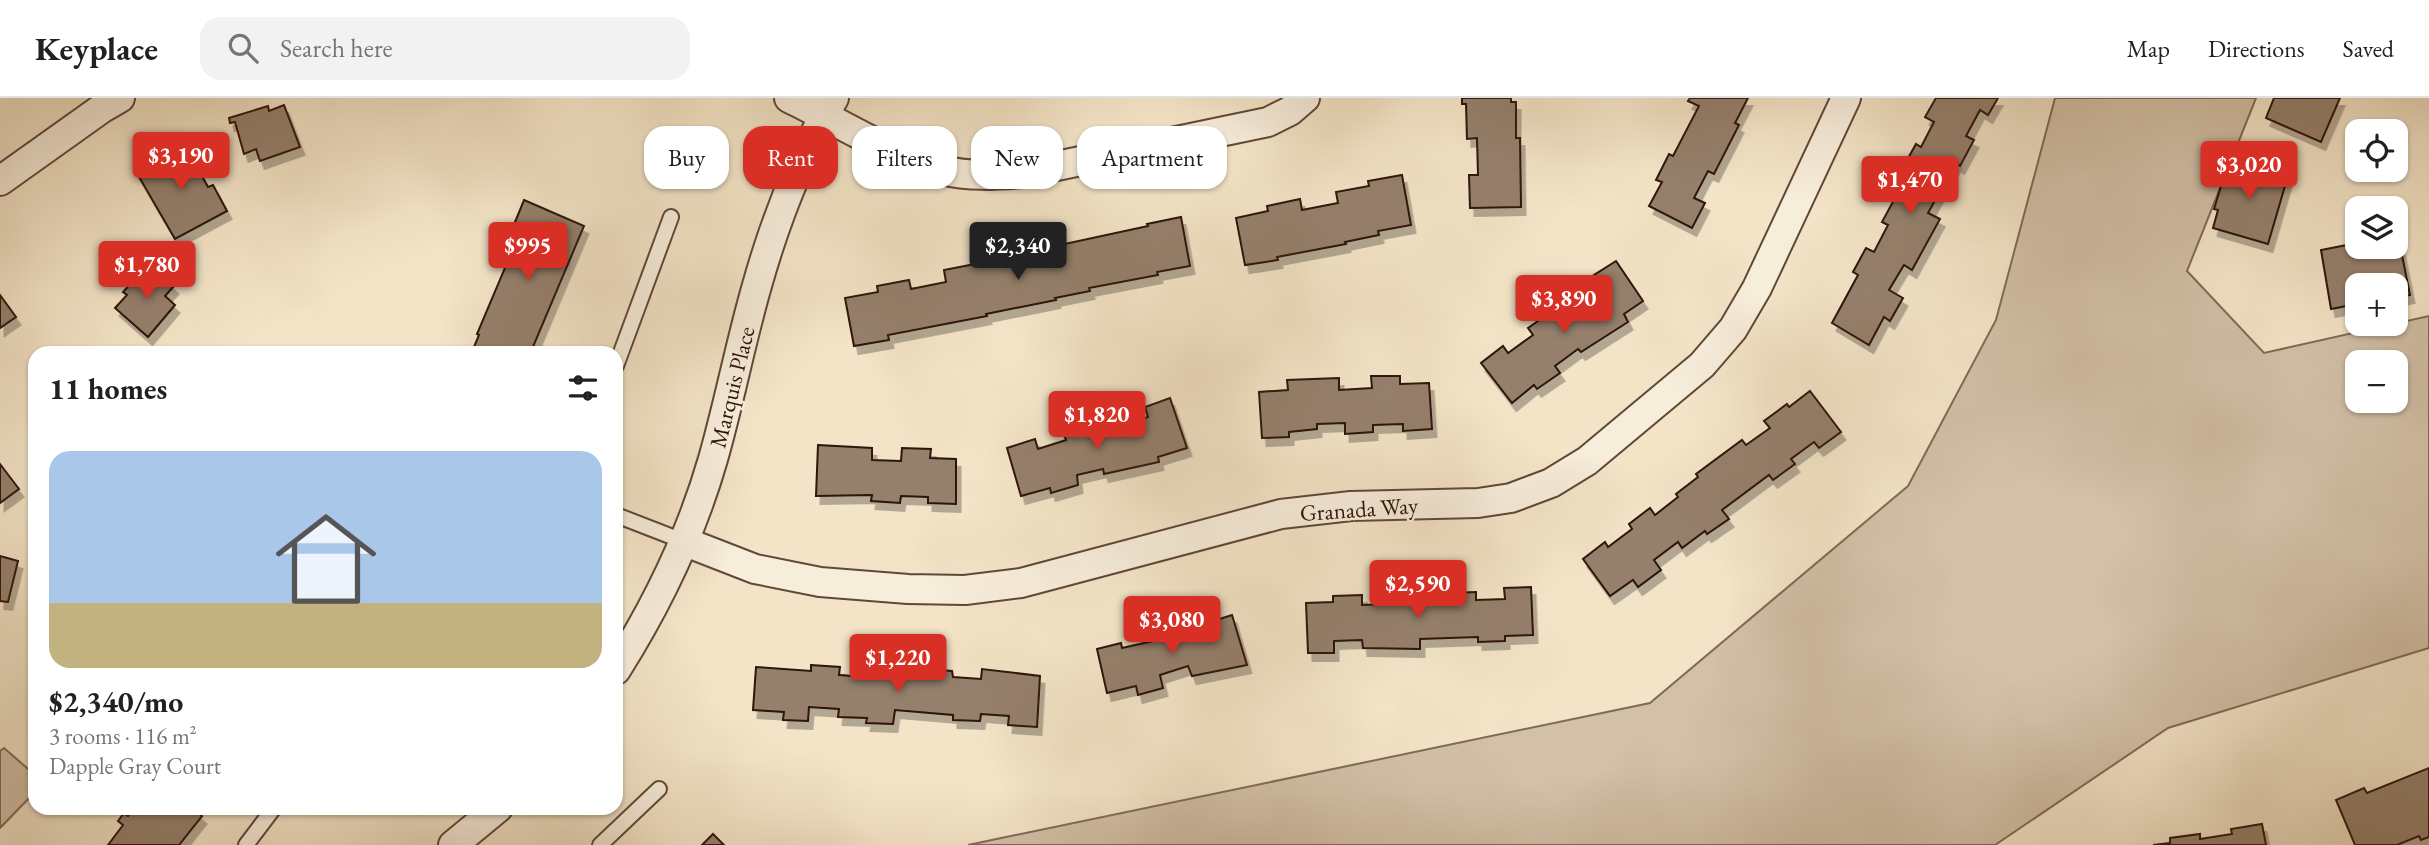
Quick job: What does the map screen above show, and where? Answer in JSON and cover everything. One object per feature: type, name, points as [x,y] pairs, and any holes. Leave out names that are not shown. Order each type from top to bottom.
[{"type":"street","points":[[0,181],[120,98]]},
{"type":"street","points":[[789,98],[829,106],[914,161],[944,171],[984,176],[1023,173],[1268,122],[1290,111],[1305,98]]},
{"type":"street","name":"Granada Way","points":[[683,541],[755,569],[820,582],[908,589],[965,590],[1021,583],[1281,514],[1351,506],[1478,503],[1511,498],[1551,483],[1587,461],[1692,373],[1733,329],[1757,288],[1846,98]]},
{"type":"street","name":"Marquis Place","points":[[623,658],[683,541],[712,462],[756,289],[783,208],[829,106]]},
{"type":"street","points":[[453,845],[489,815]]},
{"type":"lane","points":[[623,347],[671,217]]},
{"type":"lane","points":[[623,518],[683,541]]},
{"type":"lane","points":[[600,845],[659,789]]},
{"type":"lane","points":[[246,845],[269,815]]},
{"type":"shaded area","points":[[2055,98],[2256,98],[2187,271],[2264,353],[2345,335],[2408,336],[2408,321],[2429,316],[2429,648],[2168,728],[1995,845],[968,845],[1650,703],[1908,486],[1996,320]]},
{"type":"shaded area","points":[[4,748],[28,769],[28,799],[0,828],[0,751]]},
{"type":"building","points":[[1462,98],[1511,98],[1511,102],[1516,102],[1516,138],[1520,138],[1521,207],[1470,208],[1469,175],[1478,175],[1477,138],[1467,139],[1466,104],[1462,104]]},
{"type":"building","points":[[1690,98],[1748,98],[1735,123],[1739,125],[1714,174],[1708,171],[1694,198],[1705,203],[1692,228],[1649,206],[1662,182],[1656,180],[1669,154],[1673,156],[1699,106],[1688,101]]},
{"type":"building","points":[[1936,98],[1998,98],[1988,115],[1980,110],[1966,136],[1974,140],[1960,166],[1956,163],[1928,213],[1940,219],[1912,270],[1904,265],[1889,290],[1903,298],[1890,321],[1884,317],[1869,345],[1832,323],[1858,275],[1853,272],[1866,248],[1874,252],[1888,225],[1882,222],[1895,198],[1888,194],[1916,144],[1921,147],[1934,122],[1925,117]]},
{"type":"building","points":[[2274,98],[2340,98],[2321,142],[2266,118]]},
{"type":"building","points":[[284,105],[300,147],[260,161],[256,149],[244,154],[235,122],[230,123],[229,118],[268,106],[269,111]]},
{"type":"building","points":[[184,144],[208,187],[213,185],[227,211],[175,239],[135,170],[157,162]]},
{"type":"building","points":[[2230,157],[2287,179],[2268,244],[2213,228],[2218,210],[2214,209]]},
{"type":"building","points":[[1402,175],[1411,225],[1378,231],[1379,235],[1345,242],[1346,244],[1245,265],[1236,218],[1268,211],[1267,206],[1300,199],[1302,210],[1338,203],[1336,192],[1369,186],[1368,181]]},
{"type":"building","points":[[524,200],[584,226],[533,346],[474,346],[521,230],[513,227]]},
{"type":"building","points":[[1181,217],[1190,266],[1089,288],[1090,291],[986,314],[987,316],[888,335],[889,340],[854,346],[845,298],[878,292],[877,286],[909,280],[911,289],[946,282],[944,270],[1011,257],[1012,264],[1048,257],[1046,248]]},
{"type":"building","points":[[2345,245],[2345,259],[2403,259],[2406,273],[2345,273],[2345,306],[2331,309],[2321,250]]},
{"type":"building","points":[[1616,261],[1643,301],[1624,314],[1628,322],[1581,352],[1578,349],[1555,366],[1560,373],[1537,389],[1534,385],[1512,403],[1481,363],[1503,346],[1508,353],[1533,335],[1528,328],[1551,312],[1553,317],[1601,283],[1594,275]]},
{"type":"building","points":[[148,264],[174,286],[165,296],[175,305],[148,337],[115,308],[127,295],[123,292]]},
{"type":"building","points":[[0,295],[16,317],[0,328]]},
{"type":"building","points":[[1371,376],[1400,376],[1400,384],[1429,383],[1432,429],[1403,431],[1403,424],[1373,425],[1373,432],[1345,434],[1345,423],[1317,424],[1317,429],[1289,432],[1289,437],[1262,438],[1259,392],[1288,390],[1287,380],[1339,378],[1339,390],[1372,388]]},
{"type":"building","points":[[1810,391],[1841,432],[1819,448],[1814,442],[1791,459],[1795,464],[1773,480],[1769,475],[1722,510],[1729,519],[1707,534],[1705,531],[1682,548],[1678,542],[1654,560],[1661,570],[1638,587],[1633,580],[1610,596],[1583,559],[1605,542],[1608,547],[1632,529],[1629,524],[1650,508],[1655,515],[1698,477],[1696,474],[1742,440],[1746,445],[1770,428],[1764,421]]},
{"type":"building","points":[[1170,398],[1187,448],[1158,457],[1159,462],[1104,474],[1103,469],[1077,475],[1078,485],[1051,493],[1050,488],[1021,496],[1007,448],[1035,439],[1038,449],[1066,440],[1064,434],[1090,427],[1092,434],[1148,417],[1145,407]]},
{"type":"building","points":[[818,445],[872,448],[872,460],[901,461],[902,448],[931,449],[930,458],[956,459],[956,504],[928,503],[928,497],[901,496],[900,503],[871,501],[872,495],[816,496]]},
{"type":"building","points":[[0,464],[19,489],[0,503]]},
{"type":"building","points":[[0,556],[18,561],[8,602],[0,601]]},
{"type":"building","points":[[1531,587],[1533,635],[1505,636],[1505,641],[1478,642],[1478,637],[1420,639],[1420,649],[1363,648],[1362,640],[1334,641],[1334,653],[1308,653],[1306,603],[1333,602],[1333,596],[1362,595],[1362,605],[1390,604],[1390,600],[1418,599],[1418,594],[1476,592],[1476,600],[1505,599],[1504,588]]},
{"type":"building","points":[[1232,615],[1247,665],[1192,676],[1188,666],[1160,675],[1163,688],[1138,695],[1136,686],[1107,693],[1097,649],[1121,643],[1122,648],[1153,641],[1151,633],[1175,627],[1177,634],[1208,627],[1207,623]]},
{"type":"building","points":[[811,665],[840,667],[839,675],[868,677],[868,671],[896,673],[896,667],[952,671],[953,677],[981,679],[982,669],[1040,676],[1037,727],[1008,725],[1009,716],[981,714],[980,721],[953,720],[953,715],[895,710],[893,724],[866,723],[867,718],[838,717],[839,709],[809,707],[808,721],[783,720],[784,712],[753,710],[756,667],[811,671]]},
{"type":"building","points":[[2429,768],[2429,837],[2421,840],[2419,836],[2397,845],[2355,845],[2336,800],[2364,788],[2367,793]]},
{"type":"building","points":[[122,815],[202,816],[179,845],[108,845],[123,825],[118,821]]},
{"type":"building","points":[[2262,824],[2266,845],[2153,845],[2170,843],[2170,838],[2200,834],[2200,839],[2232,834],[2231,829]]},
{"type":"building","points":[[713,834],[724,845],[702,845]]}]
